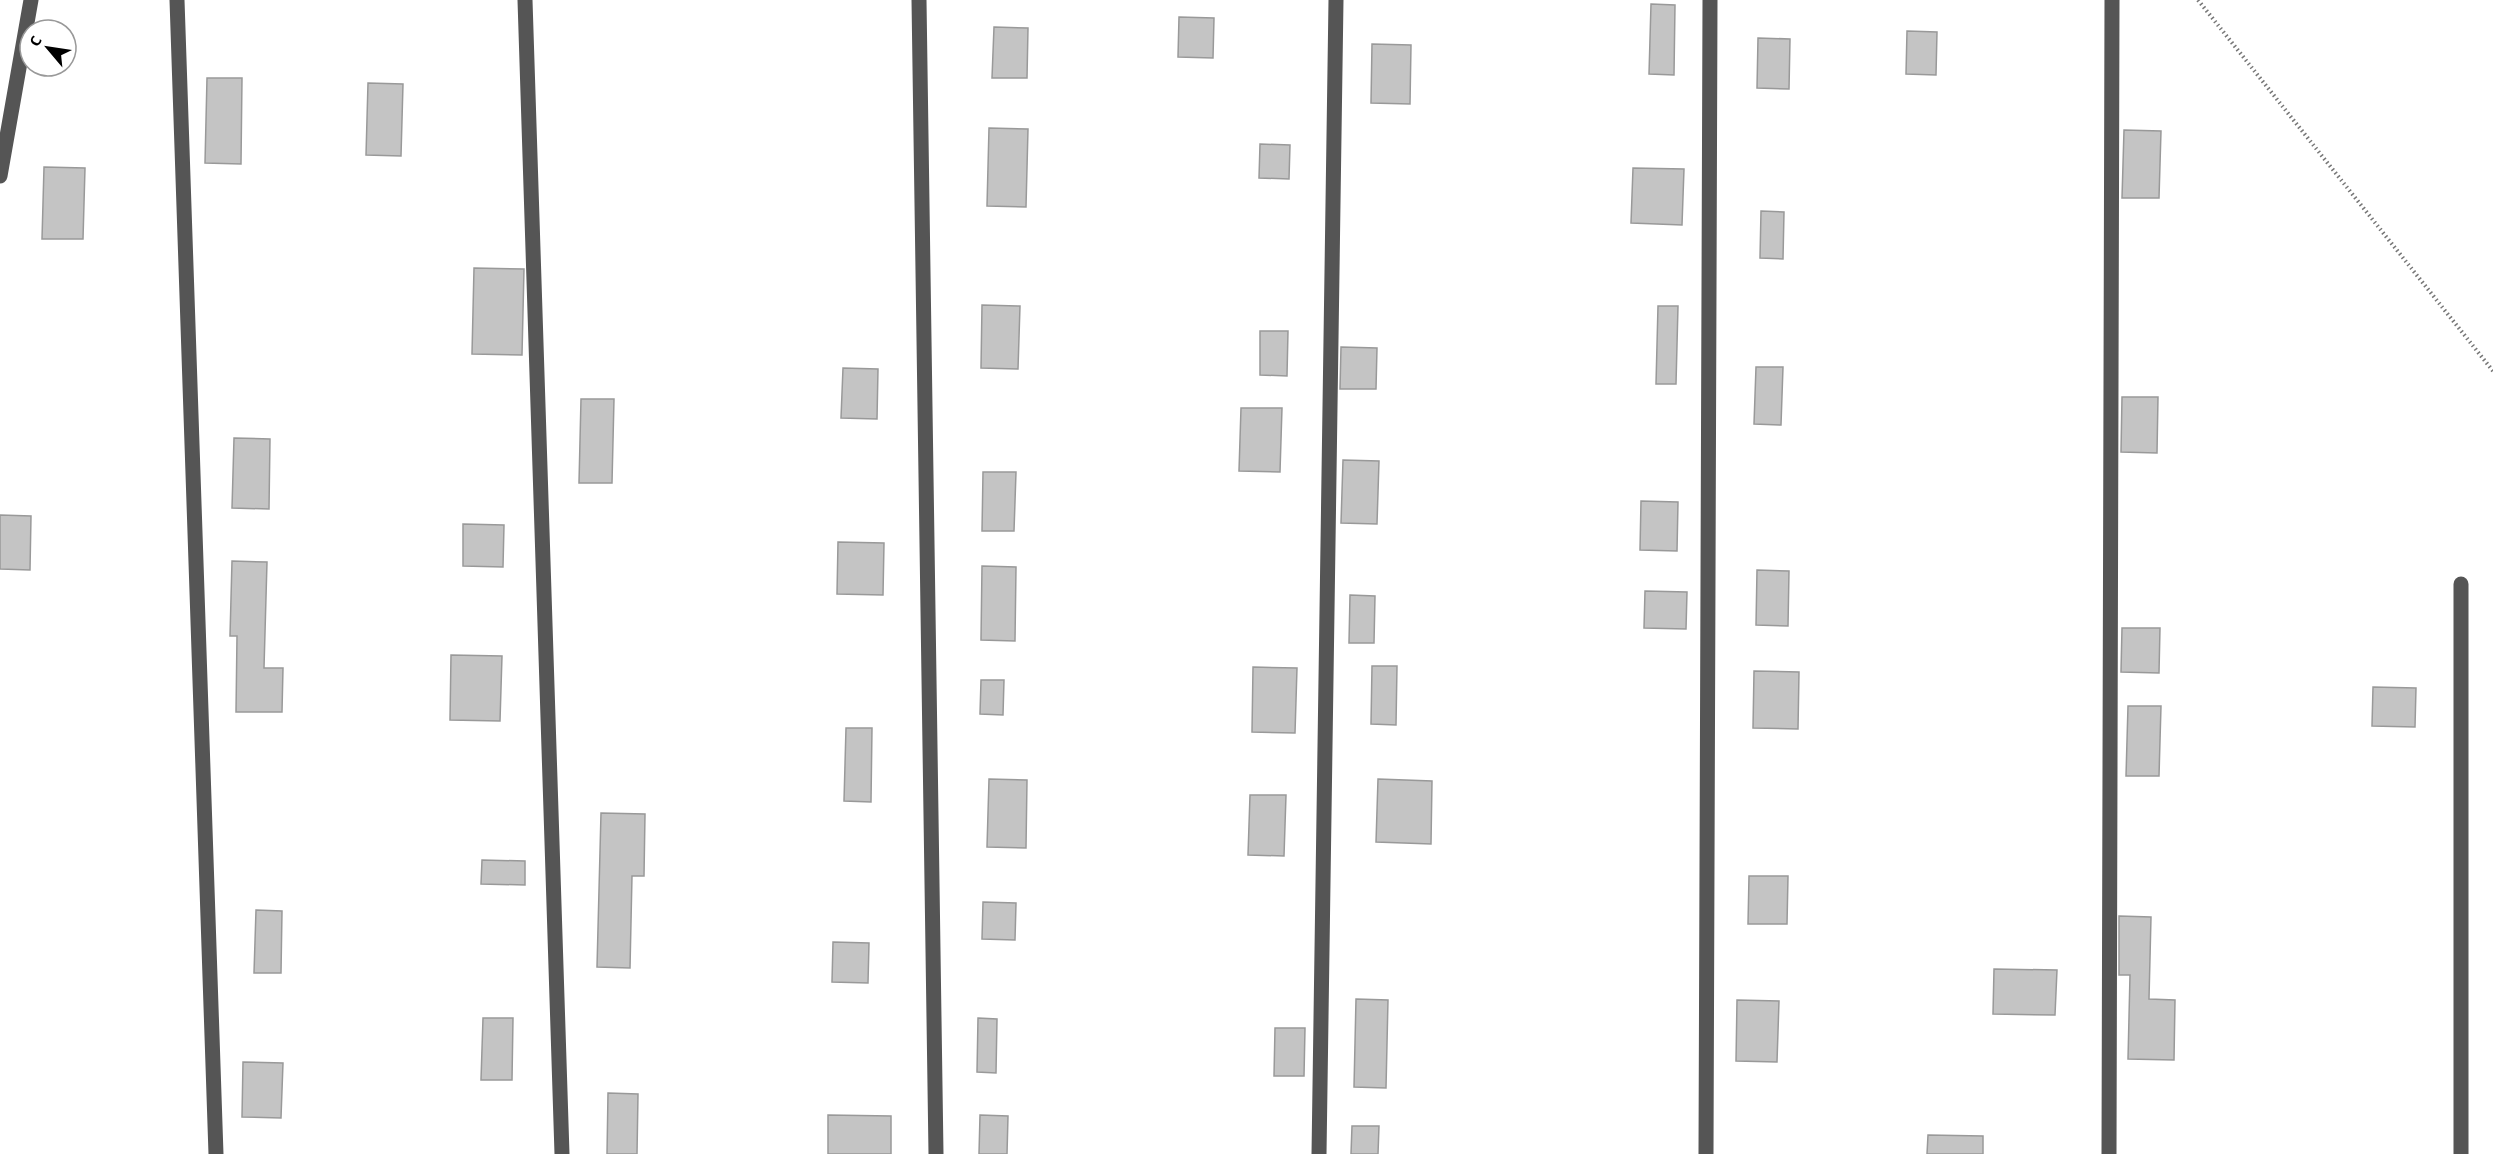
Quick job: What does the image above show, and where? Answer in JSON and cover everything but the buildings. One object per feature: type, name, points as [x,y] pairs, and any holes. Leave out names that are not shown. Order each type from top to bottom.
[{"type":"street","points":[[0,176],[31,0]]},
{"type":"street","points":[[177,0],[216,1154]]},
{"type":"street","points":[[525,0],[562,1154]]},
{"type":"street","points":[[919,0],[936,1154]]},
{"type":"street","points":[[1319,1154],[1335,0]]},
{"type":"street","points":[[1706,1154],[1710,0]]},
{"type":"street","points":[[2109,1154],[2112,0]]},
{"type":"street","points":[[2461,584],[2461,1154]]},
{"type":"path","points":[[2198,0],[2493,371]]}]
